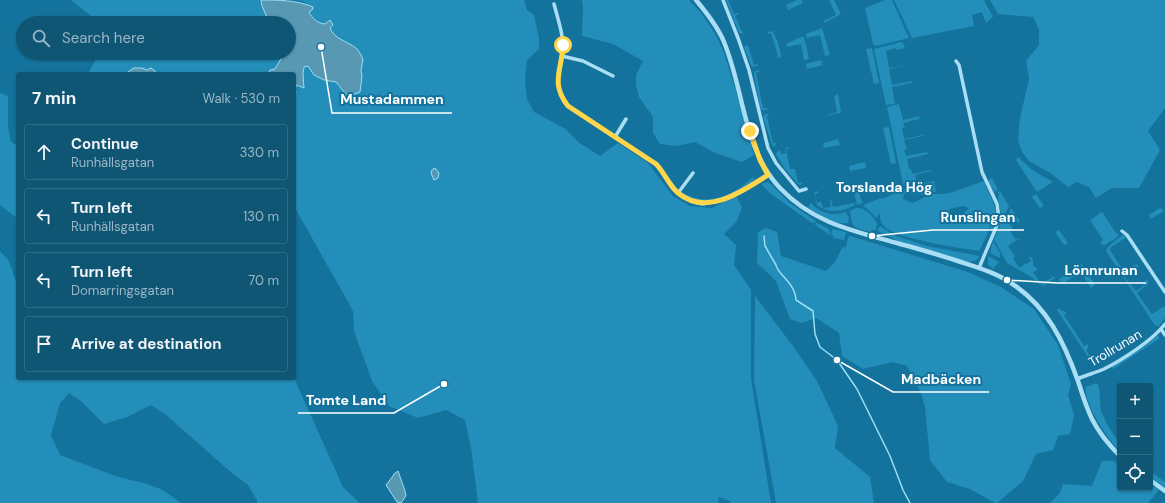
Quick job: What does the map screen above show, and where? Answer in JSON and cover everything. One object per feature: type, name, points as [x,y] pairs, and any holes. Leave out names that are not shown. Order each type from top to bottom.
[{"type":"street","points":[[696,0],[717,28],[724,41],[754,145],[768,175],[780,188],[815,216],[834,225],[980,268],[1000,276],[1012,283],[1037,304],[1056,330],[1064,344],[1092,418],[1108,443],[1119,455]]},
{"type":"street","points":[[722,0],[747,63],[768,148],[776,163],[793,185],[799,191],[806,189]]},
{"type":"street","points":[[554,4],[562,40],[562,56],[558,82],[560,94],[568,106],[656,164],[678,193],[690,201],[708,203],[719,201],[741,192],[768,175]]},
{"type":"street","points":[[562,56],[586,62],[613,76]]},
{"type":"street","points":[[956,61],[959,66],[982,172],[997,204],[999,219],[980,268]]},
{"type":"street","points":[[616,137],[626,119]]},
{"type":"street","points":[[678,193],[693,173]]},
{"type":"street","points":[[1122,231],[1127,235],[1165,292]]},
{"type":"street","name":"Trollrunan","points":[[1077,379],[1113,364],[1149,340],[1161,330],[1165,324]]},
{"type":"street","name":"Trollrunan","points":[[1161,330],[1165,335]]},
{"type":"street","points":[[1153,482],[1165,491]]},
{"type":"shaded area","points":[[71,0],[261,0],[266,16],[91,16]]},
{"type":"shaded area","points":[[261,0],[301,3],[313,7],[313,9],[309,12],[317,22],[325,24],[330,20],[333,25],[330,28],[334,35],[356,48],[363,59],[360,92],[348,95],[336,82],[324,80],[314,75],[308,66],[304,67],[304,88],[297,85],[296,86],[296,72],[269,72],[270,70],[275,69],[280,60],[296,60],[296,16],[266,16]]},
{"type":"shaded area","points":[[295,0],[524,0],[527,10],[534,15],[539,38],[539,49],[527,60],[525,80],[527,99],[534,112],[566,129],[578,142],[600,156],[618,143],[648,163],[673,196],[690,206],[712,208],[736,196],[742,207],[737,221],[724,234],[736,245],[734,265],[751,290],[751,379],[771,503],[730,503],[730,501],[719,497],[718,503],[478,503],[471,448],[465,420],[446,410],[418,418],[389,406],[372,381],[354,331],[353,311],[296,210],[296,86],[297,85],[305,86],[303,73],[304,67],[308,66],[314,75],[324,80],[336,82],[347,94],[353,94],[358,93],[360,89],[363,60],[361,54],[353,46],[333,33],[330,28],[332,27],[327,23],[325,25],[316,20],[309,11],[313,7],[302,1]]},
{"type":"shaded area","points":[[582,0],[689,0],[702,14],[716,35],[724,53],[754,155],[742,162],[713,152],[695,142],[677,146],[660,144],[653,133],[653,117],[639,97],[636,85],[636,75],[643,61],[613,44],[582,36]]},
{"type":"shaded area","points":[[726,0],[728,0],[734,14],[739,13],[735,16],[743,34],[739,33]]},
{"type":"shaded area","points":[[797,0],[801,0],[803,3],[788,10],[786,5]]},
{"type":"shaded area","points":[[829,0],[834,0],[841,14],[824,23],[823,21],[836,15]]},
{"type":"shaded area","points":[[885,0],[892,0],[909,38],[876,46],[873,44],[865,8]]},
{"type":"shaded area","points":[[894,0],[984,0],[993,17],[986,23],[982,12],[972,15],[974,26],[912,38]]},
{"type":"shaded area","points":[[990,0],[1165,0],[1165,108],[1148,131],[1160,150],[1139,188],[1112,188],[1096,198],[1089,187],[1077,182],[1068,187],[1049,172],[1029,161],[1022,152],[1018,140],[1020,118],[1029,79],[1026,61],[1039,45],[1039,29],[1033,17],[998,14]]},
{"type":"shaded area","points":[[822,28],[830,55],[825,56],[820,35],[807,38],[806,34]]},
{"type":"shaded area","points":[[772,31],[778,43],[781,57],[775,58],[778,56],[771,33],[768,34],[768,32]]},
{"type":"shaded area","points":[[804,37],[809,59],[804,60],[801,44],[787,47],[786,44]]},
{"type":"shaded area","points":[[901,42],[905,48],[897,50],[896,48],[886,51],[889,68],[908,65],[889,69],[892,85],[911,81],[912,83],[892,87],[895,104],[886,105],[874,49]]},
{"type":"shaded area","points":[[748,45],[754,65],[758,64],[757,66],[753,67],[751,65],[744,47]]},
{"type":"shaded area","points":[[872,48],[879,83],[874,84],[866,49]]},
{"type":"shaded area","points":[[95,60],[281,60],[271,72],[155,72],[142,68],[132,72],[89,72]]},
{"type":"shaded area","points":[[821,60],[823,65],[807,69],[806,64]]},
{"type":"shaded area","points":[[134,68],[142,68],[147,70],[151,68],[155,71],[155,72],[128,72]]},
{"type":"shaded area","points":[[758,70],[760,71],[756,73],[763,108],[768,108],[766,110],[762,110],[760,107],[754,75],[754,72]]},
{"type":"shaded area","points":[[0,93],[8,96],[8,127],[11,142],[16,145],[16,217],[0,205]]},
{"type":"shaded area","points":[[838,94],[841,113],[824,116],[837,112],[834,96]]},
{"type":"shaded area","points":[[899,104],[903,120],[919,116],[920,122],[919,119],[903,123],[906,127],[902,128],[904,139],[923,135],[904,140],[907,150],[904,150],[906,156],[927,152],[928,154],[907,159],[909,169],[911,169],[912,174],[931,170],[915,175],[917,185],[934,181],[936,192],[905,186],[903,184],[887,107]]},
{"type":"shaded area","points":[[765,114],[770,114],[767,116],[773,143],[776,143],[775,146],[772,144],[763,117]]},
{"type":"shaded area","points":[[889,127],[896,163],[891,164],[883,128]]},
{"type":"shaded area","points":[[838,139],[840,145],[824,148],[823,143]]},
{"type":"shaded area","points":[[785,148],[790,148],[786,149],[790,169],[795,169],[798,183],[802,183],[801,185],[799,185],[785,169],[776,154],[780,150],[781,154],[786,153]]},
{"type":"shaded area","points":[[1018,157],[1032,170],[1053,182],[1037,192],[1016,160]]},
{"type":"shaded area","points":[[865,162],[866,168],[850,171],[849,166]]},
{"type":"shaded area","points":[[435,168],[439,173],[438,178],[434,180],[431,173]]},
{"type":"shaded area","points":[[753,177],[755,179],[742,190],[734,194],[727,195],[740,188]]},
{"type":"shaded area","points":[[992,178],[998,189],[995,192],[990,186],[988,180]]},
{"type":"shaded area","points":[[984,181],[996,210],[996,216],[993,230],[992,232],[989,227],[987,235],[979,251],[914,239],[890,231],[881,221],[880,212],[877,218],[863,205],[881,198],[882,199],[904,189],[931,194],[953,192]],"holes":[[[910,193],[926,195],[927,196],[913,203],[903,199],[904,194]],[[963,206],[969,208],[963,214],[951,217],[949,209]]]},
{"type":"shaded area","points":[[767,182],[790,203],[816,222],[812,223],[771,194],[761,184]]},
{"type":"shaded area","points":[[859,185],[857,189],[859,190],[862,202],[865,202],[857,205],[853,188]]},
{"type":"shaded area","points":[[817,191],[819,193],[815,194],[817,203],[821,202],[823,208],[831,207],[831,200],[833,207],[854,203],[855,205],[836,211],[826,210],[817,205],[814,192]]},
{"type":"shaded area","points":[[1000,191],[1009,206],[1004,217],[1001,215],[998,197],[998,192]]},
{"type":"shaded area","points":[[682,192],[698,199],[713,199],[724,196],[715,201],[702,202],[690,199]]},
{"type":"shaded area","points":[[1036,194],[1044,206],[1040,208],[1032,197]]},
{"type":"shaded area","points":[[811,203],[823,212],[836,214],[846,212],[849,218],[848,223],[838,223],[822,216],[808,207]]},
{"type":"shaded area","points":[[856,208],[866,210],[871,214],[877,223],[876,230],[872,230],[870,232],[854,226],[850,211]]},
{"type":"shaded area","points":[[1011,208],[1020,221],[1018,223],[1016,220],[1014,221],[1007,217]]},
{"type":"shaded area","points":[[1160,208],[1164,211],[1151,219],[1149,215]]},
{"type":"shaded area","points":[[1102,212],[1116,233],[1119,235],[1105,245],[1102,245],[1101,242],[1103,240],[1090,220]]},
{"type":"shaded area","points":[[1005,221],[1010,224],[1013,229],[1010,231],[1015,239],[1019,238],[1021,241],[1018,239],[1008,246],[1015,256],[1023,251],[1013,258],[1019,268],[1031,261],[1029,257],[1031,257],[1033,260],[1033,266],[1038,269],[1033,272],[1041,284],[1054,276],[1055,278],[1044,286],[1007,263],[994,239],[1001,223]]},
{"type":"shaded area","points":[[817,223],[829,229],[831,236],[814,224]]},
{"type":"shaded area","points":[[880,226],[893,235],[927,246],[980,256],[975,261],[968,262],[900,242],[877,230]]},
{"type":"shaded area","points":[[766,228],[777,232],[781,256],[826,271],[835,262],[842,248],[846,247],[850,236],[968,272],[1001,287],[1034,309],[1058,345],[1071,384],[1068,395],[1074,415],[1070,434],[1058,436],[1053,450],[1036,454],[1023,481],[997,503],[970,489],[947,482],[930,460],[925,407],[921,393],[907,366],[892,362],[863,369],[842,356],[839,333],[816,318],[802,323],[790,319],[776,281],[757,263],[758,232]]},
{"type":"shaded area","points":[[833,229],[846,232],[844,240],[834,238],[831,233]]},
{"type":"shaded area","points":[[1059,230],[1068,243],[1064,245],[1055,232]]},
{"type":"shaded area","points":[[1122,235],[1127,237],[1111,247],[1110,250],[1123,270],[1137,264],[1139,268],[1136,270],[1134,267],[1125,272],[1127,276],[1125,278],[1136,291],[1146,284],[1145,281],[1147,280],[1149,283],[1137,293],[1152,314],[1165,306],[1165,318],[1159,326],[1154,324],[1106,251],[1109,246]]},
{"type":"shaded area","points":[[993,241],[1000,253],[1000,258],[990,253]]},
{"type":"shaded area","points":[[0,251],[9,261],[16,281],[16,380],[295,380],[343,487],[360,503],[257,503],[257,500],[248,485],[232,473],[166,415],[151,405],[127,417],[104,424],[82,402],[69,393],[60,403],[51,435],[60,455],[115,476],[147,484],[163,490],[181,503],[0,503]]},
{"type":"shaded area","points":[[988,256],[999,262],[993,269],[988,264]]},
{"type":"shaded area","points":[[1082,264],[1095,285],[1091,288],[1081,272],[1062,284],[1059,279]]},
{"type":"shaded area","points":[[755,296],[793,346],[817,381],[838,426],[835,448],[870,477],[874,503],[776,503],[754,380]]},
{"type":"shaded area","points":[[1059,308],[1066,312],[1064,315],[1084,346],[1087,344],[1089,347],[1086,350],[1092,359],[1094,358],[1094,355],[1099,364],[1094,366],[1057,310]]},
{"type":"shaded area","points":[[1157,335],[1159,336],[1159,339],[1113,369],[1111,367],[1150,341]]},
{"type":"shaded area","points":[[1097,383],[1099,387],[1101,411],[1109,428],[1117,440],[1117,448],[1104,431],[1093,412],[1088,402],[1086,387]]},
{"type":"shaded area","points":[[1102,461],[1113,461],[1117,464],[1117,491],[1153,491],[1153,486],[1159,490],[1148,503],[1050,503],[1060,493],[1063,484],[1092,486]]},
{"type":"shaded area","points":[[398,471],[406,496],[401,503],[397,502],[386,485]]},
{"type":"shaded area","points":[[1153,473],[1165,482],[1165,488],[1153,479]]},
{"type":"waterway","points":[[764,236],[765,246],[779,272],[793,288],[796,300],[813,311],[815,334],[820,347],[837,360],[857,389],[890,456],[903,490],[910,503]]},
{"type":"place","name":"Mustadammen","points":[[321,47]]},
{"type":"place","name":"Runslingan","points":[[872,236]]},
{"type":"place","name":"Lönnrunan","points":[[1007,280]]},
{"type":"place","name":"Madbäcken","points":[[837,360]]},
{"type":"place","name":"Tomte Land","points":[[444,384]]},
{"type":"district","name":"Torslanda Hög","points":[[884,187]]},
{"type":"route","points":[[563,45],[558,77],[558,88],[568,106],[646,156],[662,170],[678,193],[690,201],[702,204],[719,201],[741,192],[768,175],[760,160],[750,131]]}]
